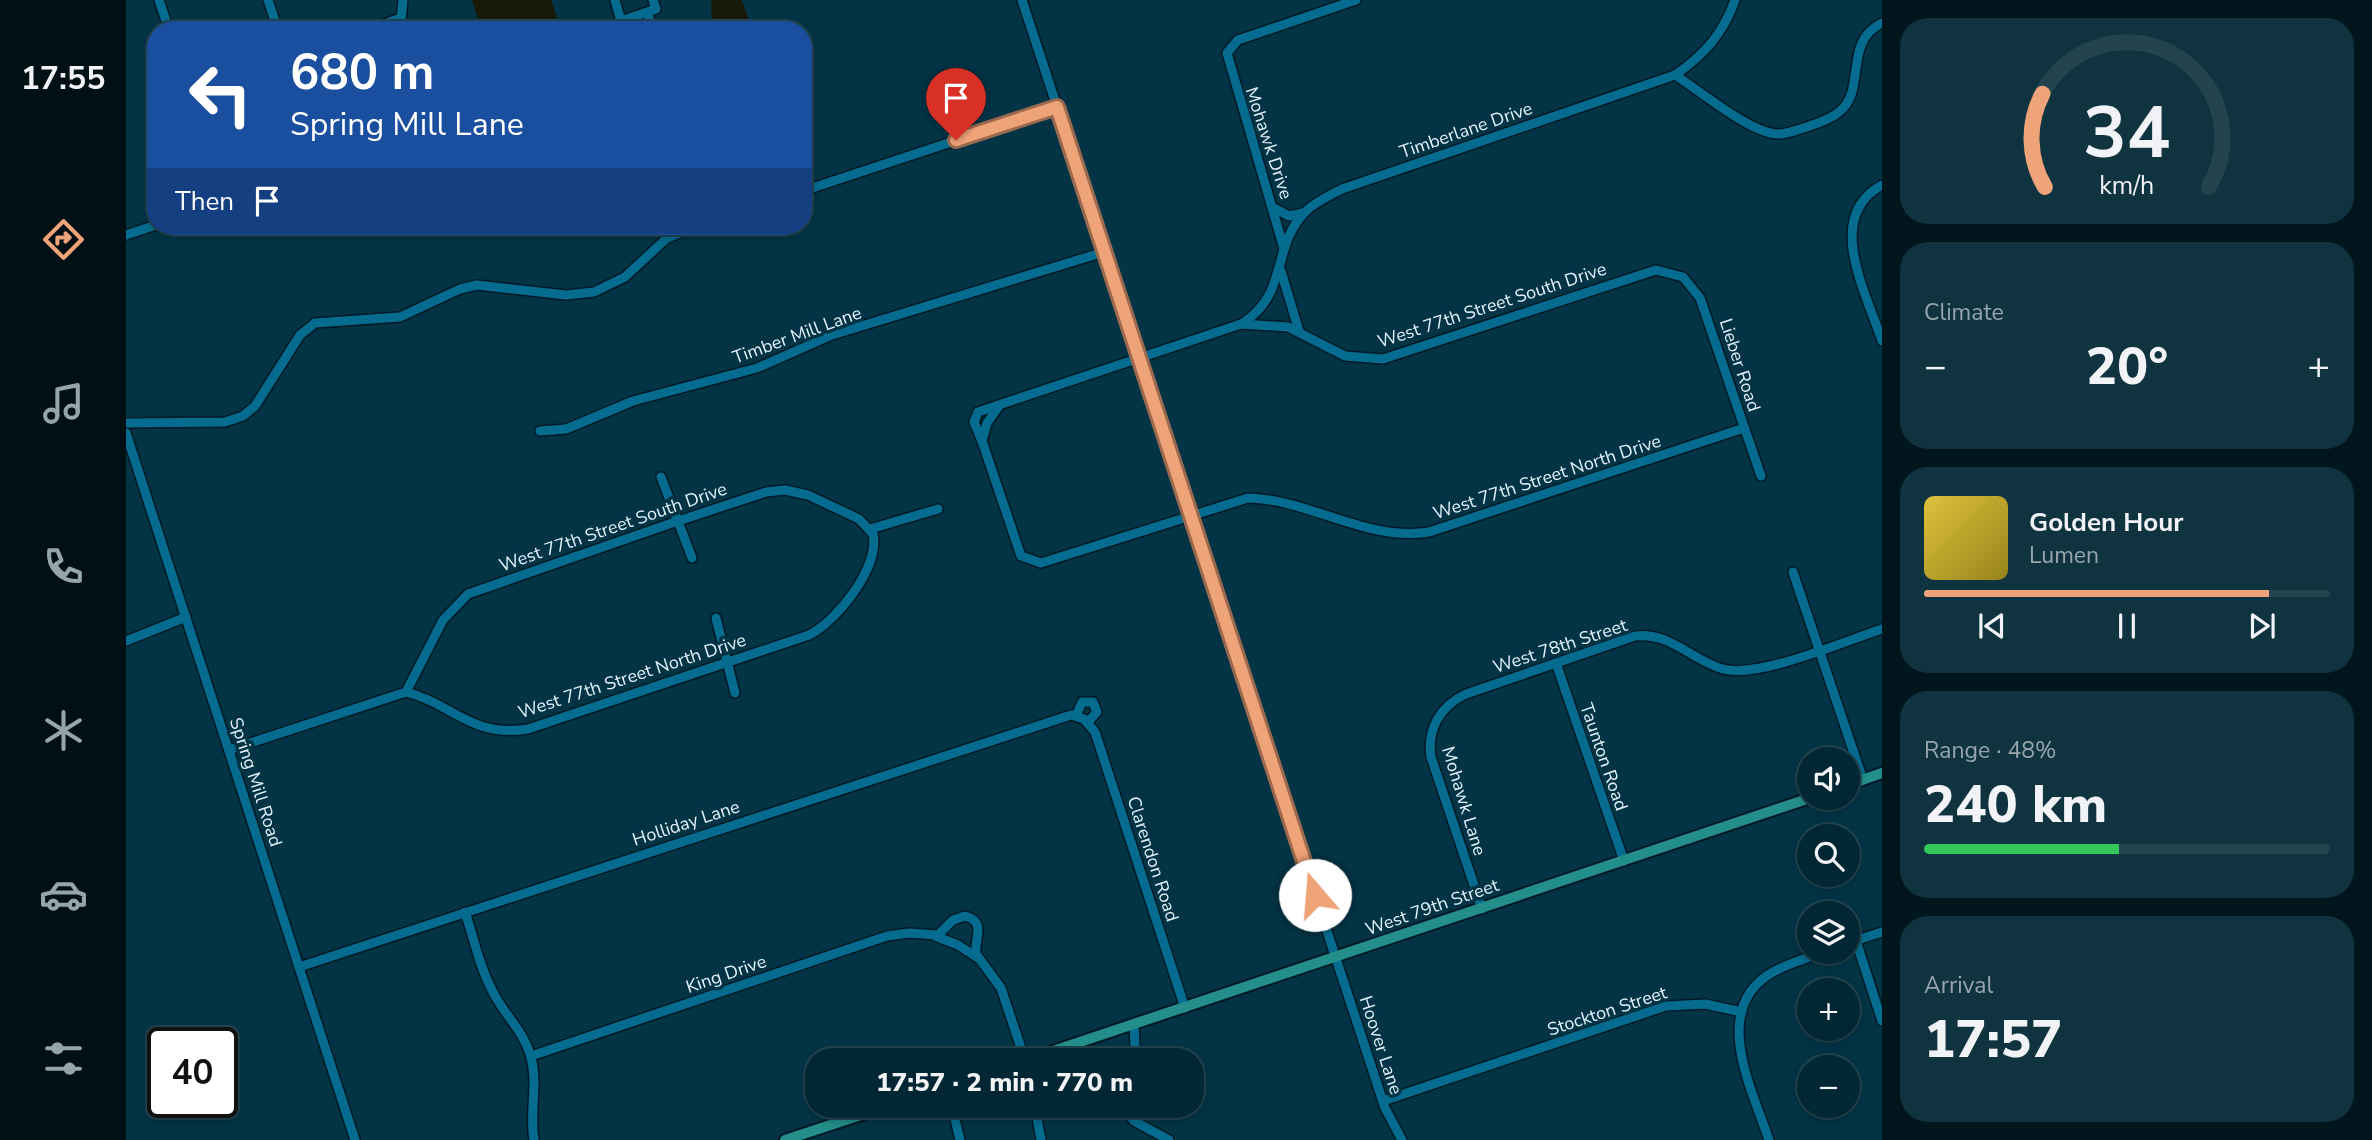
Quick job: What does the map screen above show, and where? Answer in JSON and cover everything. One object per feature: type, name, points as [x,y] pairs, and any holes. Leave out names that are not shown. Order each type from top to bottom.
[{"type":"main road","points":[[1860,781],[1882,773]]},
{"type":"main road","name":"West 79th Street","points":[[1063,1048],[1797,802]]},
{"type":"main road","points":[[785,1140],[852,1118]]},
{"type":"street","points":[[159,0],[166,21]]},
{"type":"street","points":[[268,0],[275,21]]},
{"type":"street","points":[[401,21],[403,0]]},
{"type":"street","points":[[615,0],[621,21],[656,9],[653,0]]},
{"type":"street","name":"Hoover Lane","points":[[1022,0],[1383,1101],[1402,1140]]},
{"type":"street","name":"Mohawk Drive","points":[[1284,249],[1274,208],[1227,61],[1230,47],[1238,40],[1356,0]]},
{"type":"street","name":"Timberlane Drive","points":[[1303,213],[1342,189],[1675,75],[1709,48],[1722,30],[1735,0]]},
{"type":"street","points":[[647,12],[650,21]]},
{"type":"street","points":[[392,21],[401,18]]},
{"type":"street","points":[[1675,75],[1762,130],[1786,133],[1831,118],[1843,109],[1852,90],[1861,41],[1867,32],[1882,23]]},
{"type":"street","points":[[812,188],[1057,107]]},
{"type":"street","points":[[1882,185],[1858,206],[1851,233],[1853,252],[1880,327],[1882,341]]},
{"type":"street","points":[[1274,208],[1289,216],[1303,213]]},
{"type":"street","points":[[1241,324],[1269,299],[1280,270],[1284,249],[1303,213]]},
{"type":"street","points":[[126,235],[147,228]]},
{"type":"street","points":[[126,423],[225,422],[243,416],[255,407],[300,335],[316,323],[400,317],[460,289],[477,285],[566,295],[594,292],[625,277],[667,238],[675,235]]},
{"type":"street","name":"Timber Mill Lane","points":[[540,431],[566,429],[633,401],[757,368],[832,335],[1104,252]]},
{"type":"street","points":[[1280,270],[1298,331]]},
{"type":"street","name":"West 77th Street South Drive","points":[[982,441],[974,417],[978,412],[1241,324],[1277,325],[1298,331],[1345,356],[1383,359],[1646,271],[1676,273]]},
{"type":"street","name":"Lieber Road","points":[[1676,273],[1692,285],[1700,298],[1761,476]]},
{"type":"street","points":[[982,441],[987,423],[1000,405]]},
{"type":"street","name":"West 77th Street North Drive","points":[[982,441],[1021,556],[1036,562],[1050,562],[1232,501],[1260,499],[1393,533],[1429,533],[1744,428]]},
{"type":"street","name":"Spring Mill Road","points":[[126,433],[355,1140]]},
{"type":"street","points":[[661,477],[692,558]]},
{"type":"street","name":"West 77th Street South Drive","points":[[405,692],[443,620],[468,594],[766,492],[785,490],[808,495],[859,519],[872,531]]},
{"type":"street","points":[[872,531],[938,509]]},
{"type":"street","name":"West 77th Street North Drive","points":[[405,692],[471,724],[516,732],[810,635],[829,624],[840,613],[864,572],[873,547],[872,531]]},
{"type":"street","points":[[1793,572],[1863,780]]},
{"type":"street","points":[[126,641],[186,617]]},
{"type":"street","points":[[716,618],[735,693]]},
{"type":"street","name":"West 78th Street","points":[[1447,705],[1465,694],[1639,636],[1666,639],[1716,667],[1734,672],[1753,671],[1882,628]]},
{"type":"street","name":"Taunton Road","points":[[1556,663],[1623,861]]},
{"type":"street","points":[[229,750],[405,692]]},
{"type":"street","name":"Holliday Lane","points":[[299,967],[1052,720],[1082,719],[1095,715],[1096,706],[1093,702],[1083,701],[1082,719]]},
{"type":"street","name":"Mohawk Lane","points":[[1447,705],[1432,731],[1431,757],[1482,909]]},
{"type":"street","name":"Clarendon Road","points":[[1082,719],[1095,732],[1185,1008]]},
{"type":"street","points":[[465,912],[491,988],[520,1031],[531,1056],[534,1076],[531,1118],[534,1140]]},
{"type":"street","points":[[933,936],[944,932],[958,917],[970,917],[979,928],[975,950],[978,958]]},
{"type":"street","points":[[1860,939],[1882,932]]},
{"type":"street","name":"King Drive","points":[[531,1056],[887,936],[909,933],[933,936],[958,945],[978,958],[997,981],[1022,1048]]},
{"type":"street","points":[[1860,963],[1882,1021]]},
{"type":"street","points":[[1769,1140],[1739,1048],[1742,1012],[1752,991],[1766,977],[1797,964]]},
{"type":"street","name":"Stockton Street","points":[[1383,1101],[1666,1006],[1705,1004],[1742,1012]]},
{"type":"street","points":[[1134,1025],[1134,1048]]},
{"type":"street","points":[[955,1118],[960,1140]]},
{"type":"street","points":[[1037,1118],[1041,1140]]},
{"type":"street","points":[[1132,1118],[1169,1140]]},
{"type":"shaded area","points":[[472,0],[551,0],[558,21],[478,21]]},
{"type":"shaded area","points":[[711,0],[742,0],[747,21],[712,21]]},
{"type":"route","points":[[956,140],[1057,107],[1315,895]]}]
